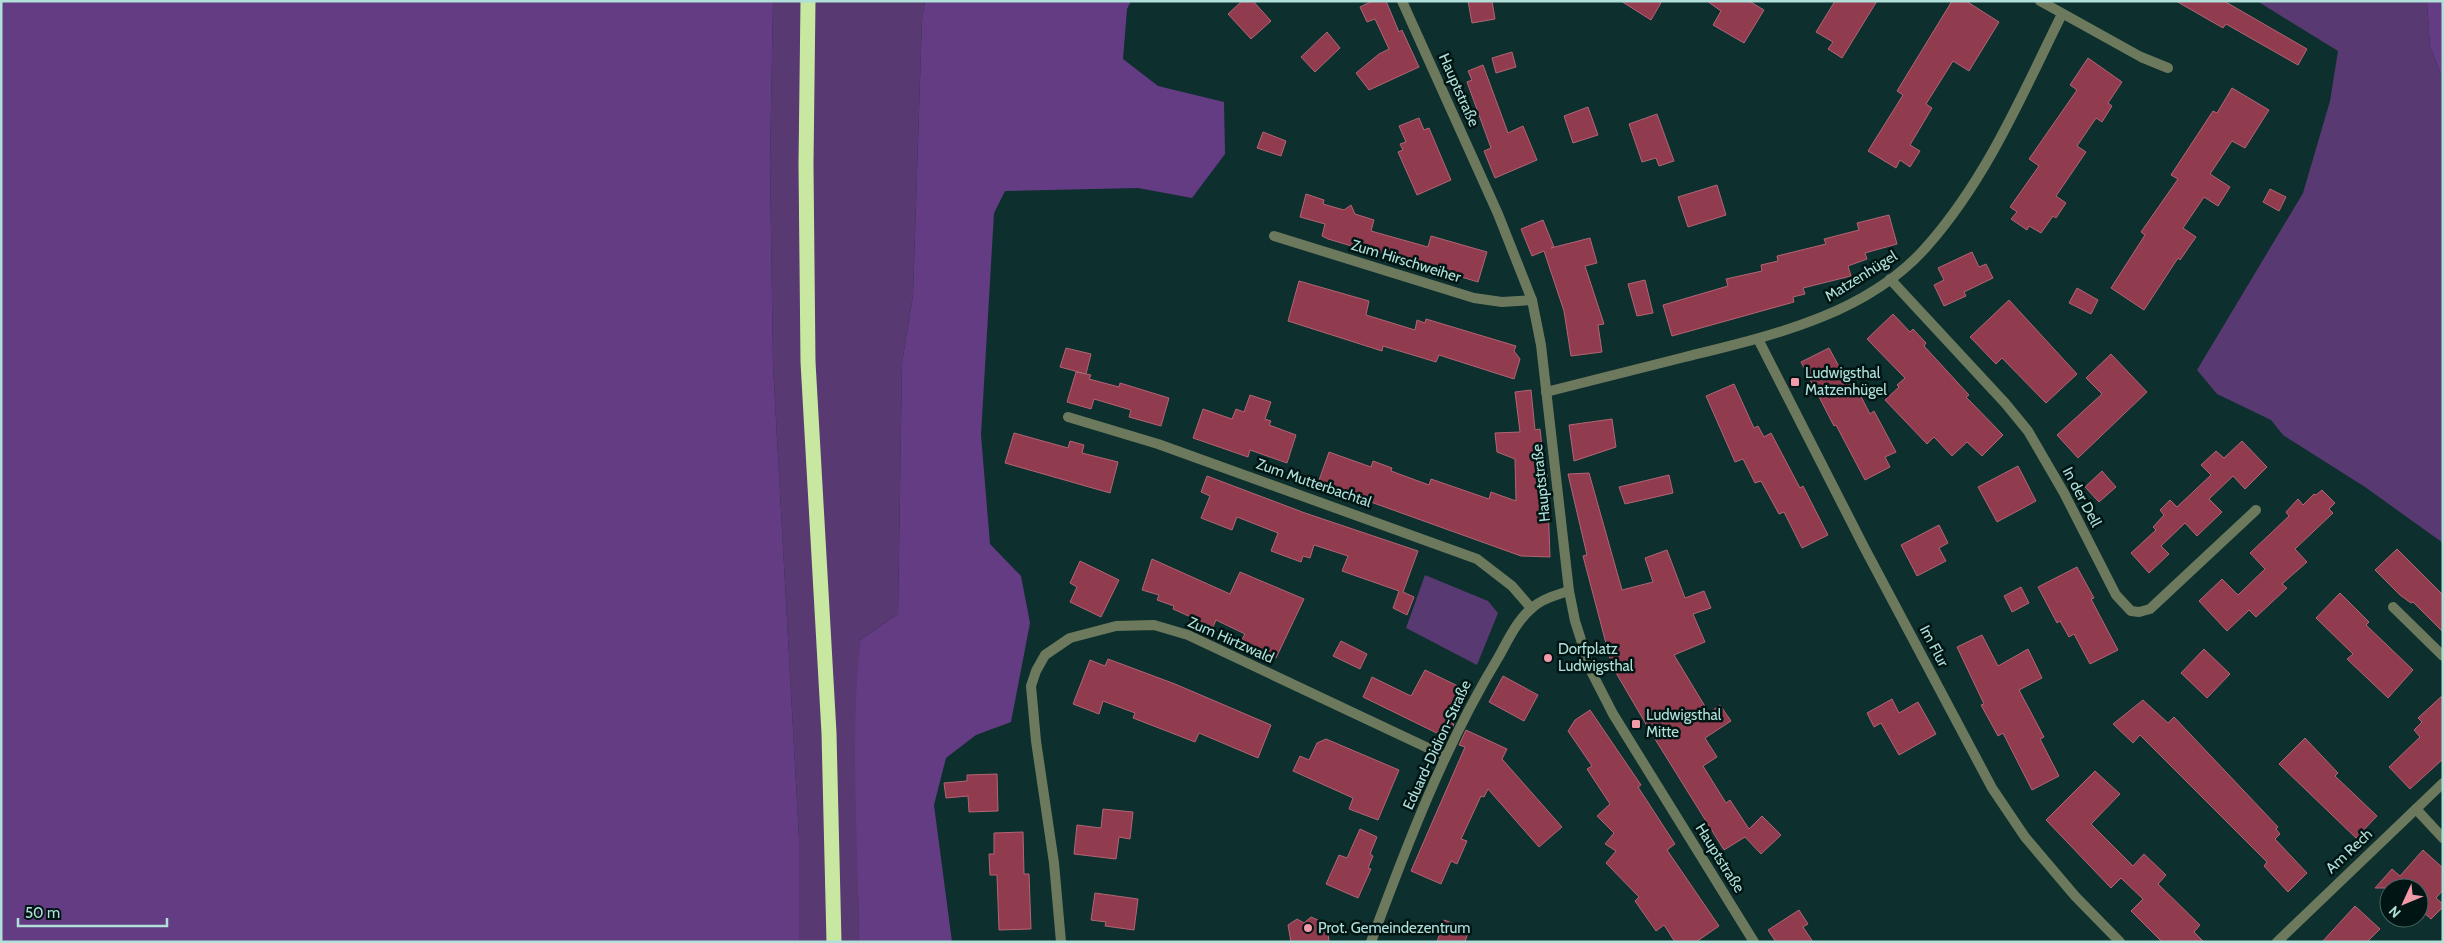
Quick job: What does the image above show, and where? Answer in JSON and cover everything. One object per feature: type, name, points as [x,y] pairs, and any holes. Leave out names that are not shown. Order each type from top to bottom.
[{"type":"highway","points":[[808,1],[806,164],[808,362],[829,733],[834,942]]},
{"type":"street","name":"Hauptstraße","points":[[1402,1],[1498,214],[1532,300],[1541,345],[1569,591],[1575,621],[1591,671],[1612,714],[1754,942]]},
{"type":"street","points":[[2040,1],[2141,57],[2168,68]]},
{"type":"street","name":"Matzenhügel","points":[[1546,392],[1758,339],[1828,314],[1890,279],[1927,246],[1955,212],[2011,118],[2062,14]]},
{"type":"street","name":"Zum Hirschweiher","points":[[1274,236],[1474,298],[1502,302],[1532,300]]},
{"type":"street","name":"In der Dell","points":[[1890,279],[1999,396],[2028,431],[2064,493],[2116,595],[2131,611],[2139,612],[2150,609],[2256,510]]},
{"type":"street","name":"Im Flur","points":[[1758,339],[1864,547],[1992,788],[2024,837],[2075,896],[2120,942]]},
{"type":"street","name":"Zum Mutterbachtal","points":[[1068,418],[1158,444],[1477,559],[1512,586],[1531,608]]},
{"type":"street","name":"Eduard-Didion-Straße","points":[[1371,942],[1410,839],[1445,756],[1483,682],[1519,623],[1531,608],[1551,597],[1569,591]]},
{"type":"street","points":[[2393,607],[2443,656]]},
{"type":"street","name":"Zum Hirtzwald","points":[[1061,942],[1054,863],[1036,741],[1032,686],[1036,671],[1045,655],[1070,638],[1116,626],[1154,625],[1188,635],[1445,756]]},
{"type":"street","name":"Am Rech","points":[[2276,942],[2443,783]]},
{"type":"street","points":[[2416,809],[2443,838]]},
{"type":"shaded area","points":[[1,1],[773,1],[770,163],[773,365],[799,838],[799,942],[1,942]]},
{"type":"shaded area","points":[[773,1],[925,1],[922,19],[913,295],[902,363],[898,614],[860,640],[856,728],[859,942],[799,942],[799,838],[773,365],[770,163]]},
{"type":"shaded area","points":[[925,1],[1131,1],[1127,9],[1123,59],[1158,86],[1224,102],[1225,154],[1192,198],[1138,188],[1005,191],[994,213],[981,435],[990,544],[1021,576],[1030,623],[1011,722],[976,735],[946,758],[934,805],[952,942],[859,942],[855,791],[857,677],[860,640],[898,614],[902,363],[913,295],[922,19]]},
{"type":"shaded area","points":[[2257,1],[2427,1],[2430,47],[2443,79],[2443,543],[2365,487],[2283,435],[2271,420],[2217,394],[2197,370],[2303,193],[2330,101],[2338,51]]},
{"type":"shaded area","points":[[2427,1],[2443,1],[2443,79],[2430,47]]},
{"type":"shaded area","points":[[1425,575],[1488,601],[1498,613],[1477,665],[1406,628]]},
{"type":"building","points":[[1242,1],[1253,1],[1271,21],[1251,39],[1228,14]]},
{"type":"building","points":[[1372,1],[1386,1],[1399,32],[1402,30],[1419,67],[1369,90],[1356,73],[1379,54],[1389,49],[1375,19],[1367,22],[1360,7]]},
{"type":"building","points":[[1468,1],[1492,1],[1495,19],[1472,23]]},
{"type":"building","points":[[1621,1],[1662,1],[1651,20]]},
{"type":"building","points":[[1707,1],[1749,1],[1764,10],[1744,43],[1713,25],[1721,11]]},
{"type":"building","points":[[1835,1],[1877,1],[1842,58],[1828,49],[1833,42],[1816,32]]},
{"type":"building","points":[[1952,1],[1966,1],[1999,22],[1969,71],[1953,61],[1926,104],[1932,108],[1910,145],[1920,151],[1910,167],[1900,160],[1896,168],[1868,151],[1903,95],[1897,91]]},
{"type":"building","points":[[2176,1],[2224,1],[2307,49],[2298,65],[2226,24],[2223,28]]},
{"type":"building","points":[[1327,32],[1340,48],[1315,72],[1301,57]]},
{"type":"building","points":[[1512,52],[1516,67],[1496,73],[1492,58]]},
{"type":"building","points":[[2088,58],[2122,82],[2108,103],[2112,106],[2102,122],[2096,118],[2077,146],[2086,152],[2056,196],[2066,203],[2056,218],[2053,216],[2041,233],[2029,226],[2027,230],[2011,219],[2017,212],[2010,207],[2039,166],[2029,159],[2077,90],[2070,85]]},
{"type":"building","points":[[1483,65],[1508,133],[1523,126],[1537,160],[1495,178],[1484,151],[1491,148],[1467,82],[1472,80],[1468,71]]},
{"type":"building","points":[[2232,88],[2269,110],[2245,148],[2232,141],[2210,174],[2230,187],[2218,206],[2204,197],[2183,228],[2196,237],[2180,260],[2178,258],[2144,310],[2111,288],[2145,235],[2141,232],[2178,179],[2171,175],[2213,111],[2217,113]]},
{"type":"building","points":[[1588,107],[1598,135],[1573,143],[1564,116]]},
{"type":"building","points":[[1657,114],[1674,161],[1659,166],[1656,158],[1642,162],[1629,124]]},
{"type":"building","points":[[1419,118],[1424,130],[1429,128],[1451,180],[1417,195],[1398,152],[1403,150],[1400,144],[1406,142],[1399,126]]},
{"type":"building","points":[[1263,132],[1286,141],[1281,156],[1257,148]]},
{"type":"building","points":[[1717,185],[1726,215],[1688,227],[1678,197]]},
{"type":"building","points":[[2270,189],[2286,197],[2279,211],[2263,202]]},
{"type":"building","points":[[1306,194],[1324,200],[1323,204],[1344,210],[1351,205],[1355,214],[1374,220],[1371,231],[1428,247],[1431,236],[1487,252],[1478,282],[1322,236],[1325,224],[1300,217]]},
{"type":"building","points":[[1889,215],[1897,244],[1865,253],[1867,259],[1848,266],[1851,276],[1803,288],[1805,294],[1793,297],[1794,302],[1672,336],[1663,305],[1728,286],[1726,279],[1762,271],[1761,265],[1778,261],[1777,256],[1826,244],[1824,239],[1859,230],[1857,223]]},
{"type":"building","points":[[1543,220],[1554,247],[1551,248],[1590,238],[1597,263],[1585,266],[1604,324],[1598,325],[1602,352],[1571,356],[1564,311],[1544,251],[1532,256],[1521,229]]},
{"type":"building","points":[[1972,252],[1979,267],[1986,264],[1993,278],[1964,292],[1966,296],[1944,306],[1934,285],[1944,280],[1938,268]]},
{"type":"building","points":[[1645,280],[1653,313],[1637,316],[1628,284]]},
{"type":"building","points":[[1299,281],[1369,301],[1366,315],[1415,330],[1417,320],[1425,323],[1426,319],[1516,346],[1514,351],[1520,359],[1514,379],[1439,355],[1436,362],[1383,346],[1382,351],[1288,321]]},
{"type":"building","points":[[2077,288],[2098,300],[2091,314],[2069,303]]},
{"type":"building","points":[[2009,300],[2077,374],[2046,403],[2002,358],[1996,364],[1970,337]]},
{"type":"building","points":[[1893,314],[1910,332],[1913,329],[1926,343],[1924,346],[1969,395],[1966,397],[2003,435],[1982,456],[1967,442],[1952,456],[1934,437],[1927,444],[1885,400],[1899,387],[1897,385],[1905,378],[1867,339]]},
{"type":"building","points":[[1066,348],[1091,354],[1086,374],[1060,367]]},
{"type":"building","points":[[1829,348],[1842,372],[1847,369],[1870,414],[1874,411],[1896,452],[1885,457],[1890,467],[1865,480],[1836,425],[1834,426],[1801,362]]},
{"type":"building","points":[[2111,354],[2147,392],[2078,458],[2057,435],[2102,394],[2086,378]]},
{"type":"building","points":[[1076,372],[1091,375],[1089,379],[1119,387],[1120,383],[1169,398],[1161,426],[1129,417],[1131,410],[1094,399],[1091,409],[1067,402]]},
{"type":"building","points":[[1734,384],[1754,428],[1758,426],[1764,437],[1771,433],[1800,488],[1803,486],[1828,535],[1802,548],[1784,512],[1779,514],[1761,481],[1755,483],[1743,459],[1735,462],[1706,396]]},
{"type":"building","points":[[1531,390],[1535,430],[1540,429],[1545,474],[1547,474],[1550,557],[1521,556],[1318,483],[1329,452],[1371,467],[1373,461],[1392,468],[1391,471],[1429,485],[1431,479],[1489,499],[1491,492],[1516,501],[1515,459],[1497,452],[1495,433],[1520,432],[1515,392]]},
{"type":"building","points":[[1250,395],[1271,402],[1265,419],[1271,421],[1269,425],[1296,435],[1287,463],[1250,450],[1248,457],[1193,438],[1203,409],[1232,419],[1236,409],[1244,412]]},
{"type":"building","points":[[1612,419],[1616,447],[1574,461],[1569,425]]},
{"type":"building","points":[[1014,433],[1068,448],[1070,441],[1084,445],[1082,453],[1118,462],[1110,493],[1005,463]]},
{"type":"building","points":[[2242,441],[2267,467],[2245,489],[2233,476],[2209,499],[2222,512],[2197,536],[2185,523],[2161,546],[2169,554],[2149,573],[2131,553],[2156,530],[2153,527],[2164,515],[2160,510],[2170,500],[2177,507],[2211,475],[2201,465],[2216,451],[2224,458]]},
{"type":"building","points":[[2018,466],[2036,501],[1997,522],[1978,487]]},
{"type":"building","points":[[2102,471],[2116,487],[2099,502],[2085,487]]},
{"type":"building","points":[[1589,473],[1622,590],[1653,582],[1645,558],[1667,550],[1685,598],[1704,591],[1711,608],[1693,614],[1705,642],[1674,655],[1709,713],[1720,705],[1731,721],[1705,738],[1717,757],[1703,766],[1726,803],[1730,800],[1749,829],[1762,816],[1781,835],[1761,854],[1745,837],[1724,850],[1612,666],[1583,556],[1587,555],[1568,474]]},
{"type":"building","points":[[1669,475],[1673,493],[1625,504],[1619,487]]},
{"type":"building","points":[[1207,476],[1305,513],[1418,551],[1403,592],[1414,597],[1407,615],[1393,608],[1399,591],[1342,571],[1348,556],[1314,545],[1310,558],[1303,556],[1301,562],[1271,551],[1278,533],[1237,517],[1232,530],[1201,518],[1210,496],[1201,492]]},
{"type":"building","points":[[2322,490],[2335,503],[2329,509],[2333,513],[2295,549],[2307,562],[2282,584],[2287,588],[2256,617],[2249,610],[2227,631],[2199,601],[2222,579],[2238,595],[2265,569],[2250,553],[2289,516],[2286,512],[2298,499],[2303,505],[2314,494],[2316,495]]},
{"type":"building","points":[[1939,525],[1948,543],[1939,548],[1946,561],[1917,576],[1901,545]]},
{"type":"building","points":[[2397,549],[2443,595],[2443,632],[2413,602],[2411,603],[2400,595],[2375,570]]},
{"type":"building","points":[[1152,559],[1230,594],[1240,572],[1304,599],[1276,658],[1241,641],[1245,634],[1216,620],[1213,627],[1173,609],[1174,606],[1157,600],[1159,595],[1142,590]]},
{"type":"building","points":[[1080,561],[1119,580],[1101,617],[1070,602],[1077,587],[1070,583]]},
{"type":"building","points":[[2077,567],[2094,598],[2091,599],[2118,650],[2090,664],[2074,634],[2069,637],[2060,621],[2057,623],[2038,587]]},
{"type":"building","points":[[2021,587],[2029,603],[2012,612],[2004,596]]},
{"type":"building","points":[[2340,593],[2369,622],[2366,625],[2413,670],[2388,698],[2347,659],[2353,654],[2316,618]]},
{"type":"building","points":[[1982,635],[1998,666],[2028,649],[2042,678],[2019,690],[2044,737],[2040,739],[2059,776],[2032,790],[2003,733],[1998,736],[1981,705],[1984,704],[1957,647]]},
{"type":"building","points":[[1341,641],[1367,654],[1360,669],[1333,656]]},
{"type":"building","points":[[2204,649],[2230,674],[2207,698],[2181,673]]},
{"type":"building","points":[[1108,659],[1175,684],[1271,725],[1258,758],[1199,733],[1195,742],[1133,718],[1135,713],[1103,701],[1099,714],[1073,704],[1090,660],[1105,666]]},
{"type":"building","points":[[1425,670],[1464,689],[1448,721],[1454,724],[1447,738],[1363,697],[1372,677],[1411,696]]},
{"type":"building","points":[[1503,676],[1538,695],[1524,721],[1489,702]]},
{"type":"building","points":[[2443,695],[2443,759],[2410,789],[2389,767],[2420,737],[2414,730],[2422,722],[2418,718]]},
{"type":"building","points":[[1892,699],[1899,713],[1918,702],[1936,734],[1899,755],[1881,723],[1874,727],[1867,713]]},
{"type":"building","points":[[2143,700],[2168,723],[2174,717],[2278,827],[2276,829],[2280,834],[2275,839],[2307,873],[2288,892],[2264,866],[2267,862],[2140,735],[2133,743],[2113,724]]},
{"type":"building","points":[[1590,710],[1641,785],[1638,787],[1675,844],[1667,850],[1719,926],[1696,942],[1675,942],[1664,925],[1656,931],[1635,901],[1639,897],[1606,863],[1616,851],[1605,844],[1614,833],[1597,816],[1610,804],[1587,769],[1592,766],[1568,731],[1575,720]]},
{"type":"building","points":[[1466,730],[1507,749],[1502,759],[1562,827],[1539,847],[1488,789],[1484,797],[1481,796],[1461,839],[1467,841],[1457,864],[1451,861],[1441,884],[1411,871],[1465,747],[1459,745]]},
{"type":"building","points":[[2305,738],[2338,773],[2335,776],[2377,816],[2356,838],[2279,764]]},
{"type":"building","points":[[1326,739],[1399,770],[1378,820],[1349,809],[1353,798],[1293,771],[1300,756],[1309,760],[1317,743]]},
{"type":"building","points":[[2095,771],[2120,794],[2091,824],[2133,866],[2144,854],[2166,875],[2158,884],[2200,925],[2194,932],[2204,942],[2162,942],[2131,911],[2143,899],[2121,878],[2111,888],[2046,820]]},
{"type":"building","points":[[997,774],[998,811],[969,812],[968,796],[946,798],[944,783],[967,781],[967,775]]},
{"type":"building","points":[[1103,809],[1133,812],[1130,839],[1119,837],[1116,859],[1074,854],[1077,825],[1101,828]]},
{"type":"building","points":[[1360,829],[1377,837],[1370,854],[1373,856],[1368,868],[1371,869],[1358,898],[1326,884],[1339,855],[1347,858]]},
{"type":"building","points":[[1023,832],[1024,874],[1029,874],[1031,929],[999,930],[997,875],[990,875],[989,854],[994,854],[994,833]]},
{"type":"building","points":[[2423,850],[2443,868],[2443,890],[2436,898],[2443,904],[2443,907],[2431,919],[2429,917],[2429,878],[2384,878],[2392,869],[2400,876]]},
{"type":"building","points":[[1095,893],[1138,899],[1134,930],[1105,926],[1106,922],[1091,920]]},
{"type":"building","points":[[2355,906],[2380,929],[2367,942],[2322,942]]},
{"type":"building","points":[[1799,910],[1808,924],[1803,927],[1813,942],[1776,942],[1768,930]]},
{"type":"building","name":"Prot. Gemeindezentrum","points":[[1311,917],[1327,924],[1329,942],[1291,942],[1288,925],[1297,919],[1304,923]]},
{"type":"building","points":[[1444,920],[1469,929],[1465,942],[1437,942]]},
{"type":"place","name":"Ludwigsthal Matzenhügel","points":[[1795,382]]},
{"type":"place","name":"Dorfplatz Ludwigsthal","points":[[1548,658]]},
{"type":"place","name":"Ludwigsthal Mitte","points":[[1636,724]]},
{"type":"place","name":"Prot. Gemeindezentrum","points":[[1308,928]]}]
